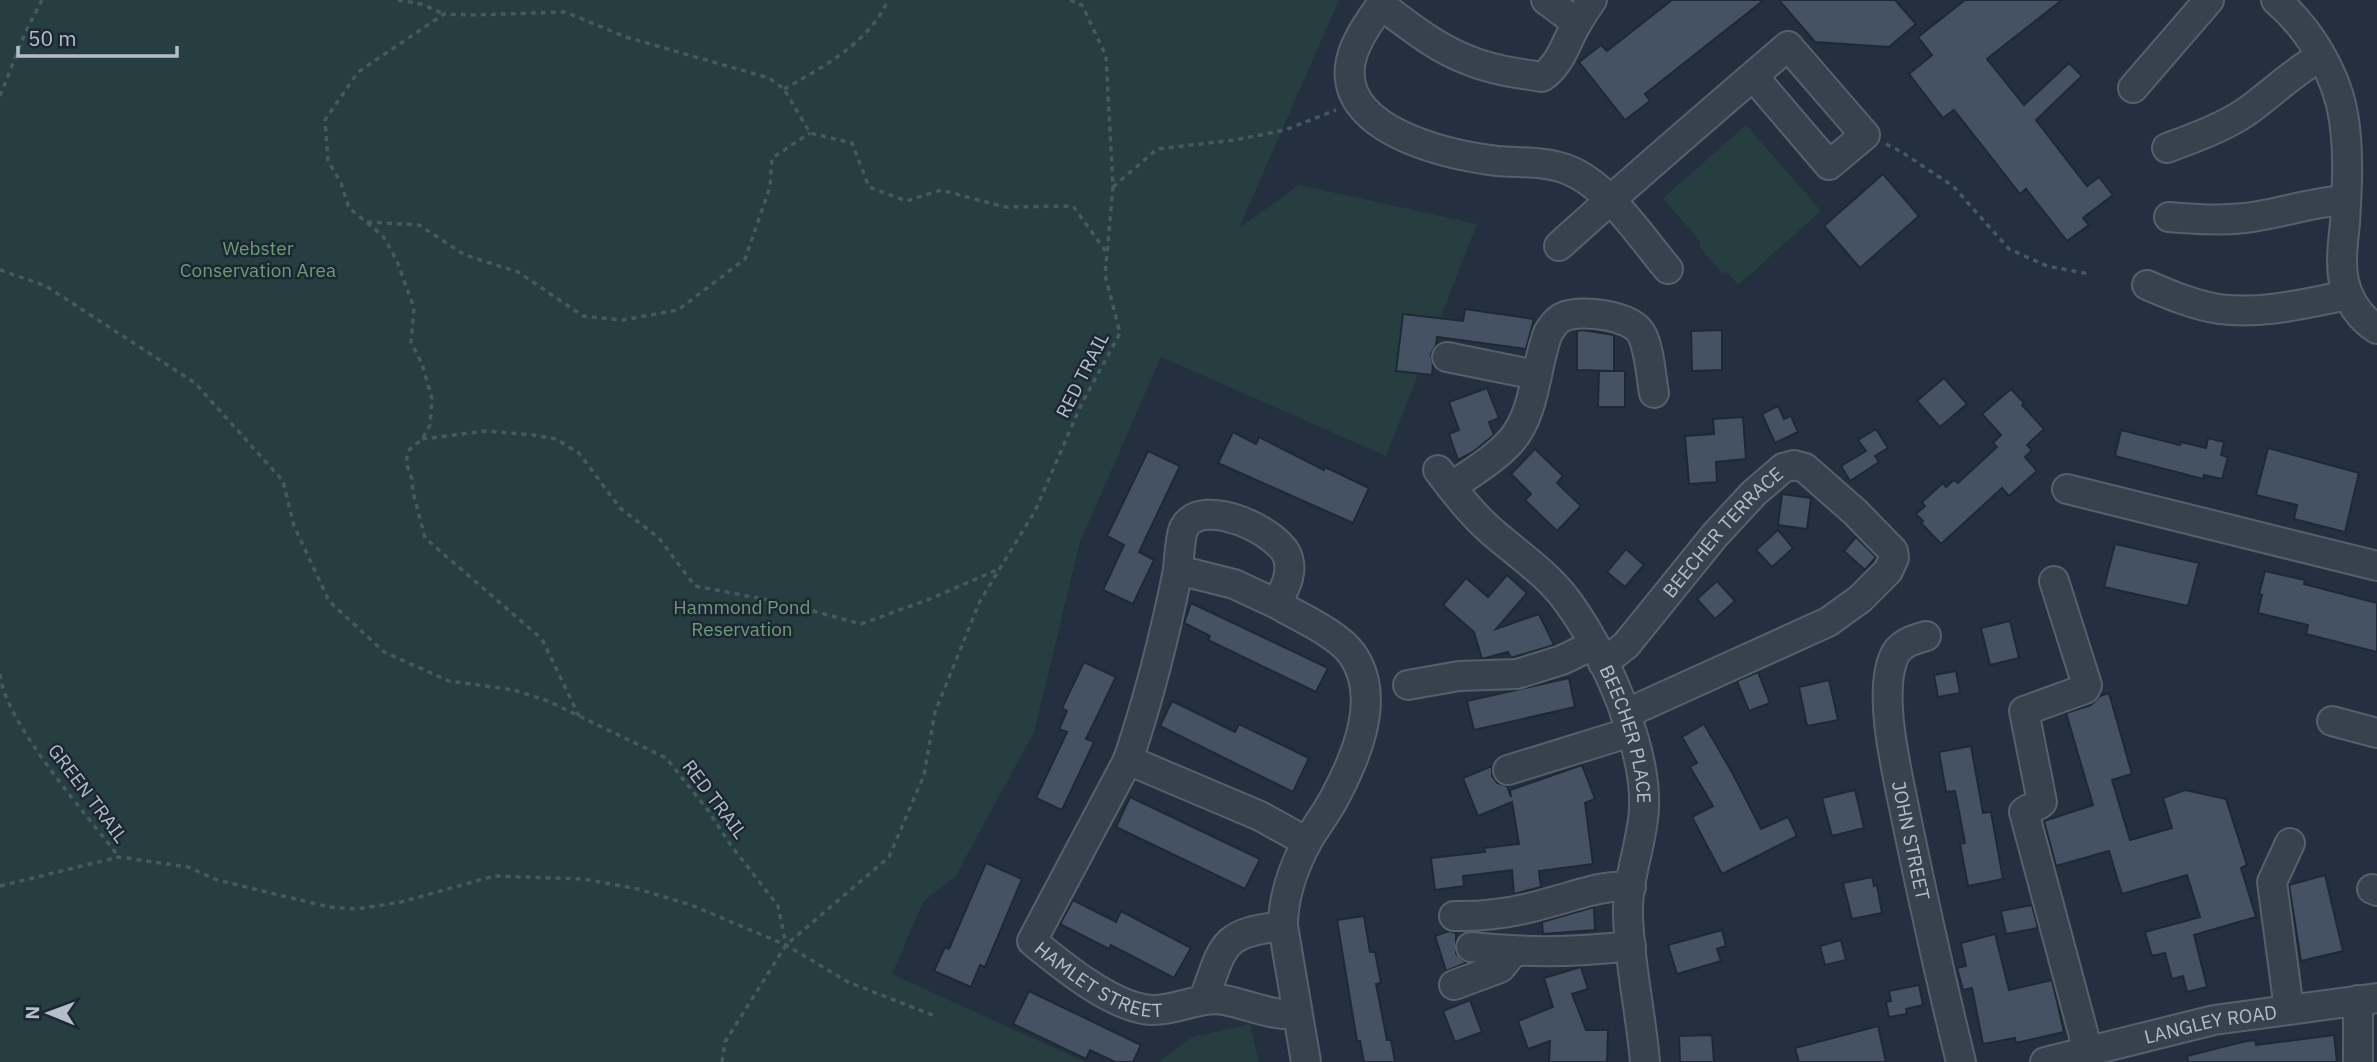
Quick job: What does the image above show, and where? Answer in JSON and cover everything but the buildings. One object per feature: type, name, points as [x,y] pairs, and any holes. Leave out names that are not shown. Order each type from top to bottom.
[{"type":"street","points":[[1546,0],[1584,12],[1559,60],[1542,78],[1492,68],[1468,60],[1425,37],[1382,3],[1360,39],[1350,64],[1350,75],[1358,101],[1378,124],[1419,142],[1474,158],[1548,164],[1585,178],[1610,200],[1668,269]]},
{"type":"street","points":[[2133,88],[2209,0]]},
{"type":"street","points":[[2277,0],[2296,20],[2320,57],[2335,87],[2344,121],[2344,279],[2348,295],[2362,317],[2377,330]]},
{"type":"street","points":[[1559,246],[1610,200],[1753,76],[1788,46],[1864,135],[1829,165],[1753,76]]},
{"type":"street","points":[[2167,148],[2201,135],[2244,113],[2292,75],[2320,57]]},
{"type":"street","points":[[2169,217],[2203,220],[2245,218],[2315,203],[2346,200]]},
{"type":"street","points":[[2147,285],[2193,303],[2219,309],[2243,310],[2297,305],[2348,295]]},
{"type":"street","points":[[1447,357],[1536,375],[1546,340],[1556,321],[1570,315],[1603,315],[1627,321],[1640,331],[1654,393]]},
{"type":"street","name":"BEECHER PLACE","points":[[1536,375],[1525,417],[1515,435],[1494,456],[1444,478],[1483,524],[1558,588],[1598,654],[1628,723],[1639,762],[1644,796],[1641,839],[1628,914],[1645,1062]]},
{"type":"street","name":"BEECHER TERRACE","points":[[1598,654],[1626,645],[1729,518],[1775,474],[1788,466],[1794,464],[1805,468],[1894,551],[1888,571],[1860,599],[1828,622],[1628,723]]},
{"type":"street","points":[[2067,489],[2377,565]]},
{"type":"street","name":"HAMLET STREET","points":[[1278,604],[1289,579],[1288,556],[1280,545],[1245,523],[1222,514],[1206,514],[1194,519],[1184,528],[1178,570],[1155,673],[1128,760],[1032,941],[1080,980],[1149,1010],[1181,1007],[1204,999],[1225,1000],[1274,1014],[1297,1014]]},
{"type":"street","points":[[1178,570],[1234,584],[1278,604],[1327,633],[1351,652],[1364,674],[1366,712],[1357,749],[1336,796],[1307,842],[1283,908],[1283,926],[1306,1062]]},
{"type":"street","points":[[2054,581],[2087,685],[2085,689],[2024,711],[2042,802],[2024,812],[2100,1053]]},
{"type":"street","name":"JOHN STREET","points":[[1926,636],[1905,644],[1893,657],[1888,681],[1888,707],[1899,779],[1927,920],[1961,1062]]},
{"type":"street","points":[[1408,685],[1459,676],[1517,674],[1562,660],[1598,654]]},
{"type":"street","points":[[2332,721],[2377,733]]},
{"type":"street","points":[[1508,770],[1628,723]]},
{"type":"street","points":[[1128,760],[1260,816],[1307,842]]},
{"type":"street","points":[[2289,1009],[2273,882],[2290,843]]},
{"type":"street","points":[[1454,916],[1482,915],[1536,906],[1612,886],[1631,887]]},
{"type":"street","points":[[1204,999],[1227,944],[1247,931],[1283,926]]},
{"type":"street","points":[[1471,947],[1514,951],[1631,946]]},
{"type":"street","points":[[1454,985],[1500,968],[1514,951]]},
{"type":"street","points":[[2358,1062],[2367,999]]},
{"type":"street","name":"LANGLEY ROAD","points":[[2045,1062],[2100,1053],[2205,1022],[2367,999]]},
{"type":"path","points":[[0,96],[41,0]]},
{"type":"path","points":[[398,0],[421,4],[444,13],[473,15],[565,12],[626,37],[769,78],[783,89],[810,133],[852,143],[869,187],[906,201],[941,190],[1005,206],[1073,206],[1107,253]]},
{"type":"path","points":[[783,89],[830,63],[874,24],[888,0]]},
{"type":"path","name":"RED TRAIL","points":[[0,270],[46,286],[195,383],[283,481],[294,526],[329,601],[384,652],[449,681],[514,690],[548,701],[666,758],[778,906],[786,945],[889,857],[924,775],[935,712],[980,601],[1035,510],[1081,405],[1120,333],[1105,275],[1113,187],[1106,56],[1082,5],[1070,0]]},
{"type":"path","points":[[444,13],[358,72],[325,120],[328,161],[341,183],[349,208],[383,236],[388,244],[414,307],[411,342],[422,364],[432,399],[430,425],[422,439],[408,451],[406,463],[425,538],[542,639],[579,716]]},
{"type":"path","points":[[1113,187],[1157,149],[1235,140],[1285,130],[1358,101]]},
{"type":"path","points":[[366,222],[419,226],[465,255],[517,272],[583,316],[622,320],[678,310],[745,259],[770,187],[772,158],[810,133]]},
{"type":"path","points":[[1864,135],[1900,151],[1953,186],[2009,249],[2047,266],[2089,274]]},
{"type":"path","points":[[422,439],[486,431],[556,439],[579,453],[620,508],[659,538],[695,586],[784,603],[862,624],[930,600],[999,569]]},
{"type":"path","name":"GREEN TRAIL","points":[[0,674],[1,686],[20,724],[119,857],[0,886]]},
{"type":"path","points":[[119,857],[188,867],[217,880],[329,908],[357,909],[422,896],[494,876],[584,879],[638,889],[691,905],[786,945],[848,982],[935,1016]]},
{"type":"path","points":[[722,1062],[725,1042],[786,945]]},
{"type":"green space","points":[[0,0],[1339,0],[1239,228],[1299,185],[1477,224],[1386,456],[1161,357],[1080,542],[1034,732],[955,877],[923,902],[892,974],[1085,1062],[0,1062]]},
{"type":"green space","points":[[1746,125],[1821,211],[1738,285],[1726,271],[1723,274],[1698,245],[1701,242],[1663,198]]},
{"type":"green space","points":[[1250,1024],[1259,1062],[1159,1062],[1193,1037]]},
{"type":"park label","name":"Webster Conservation Area","points":[[258,259]]},
{"type":"park label","name":"Hammond Pond Reservation","points":[[742,618]]}]
